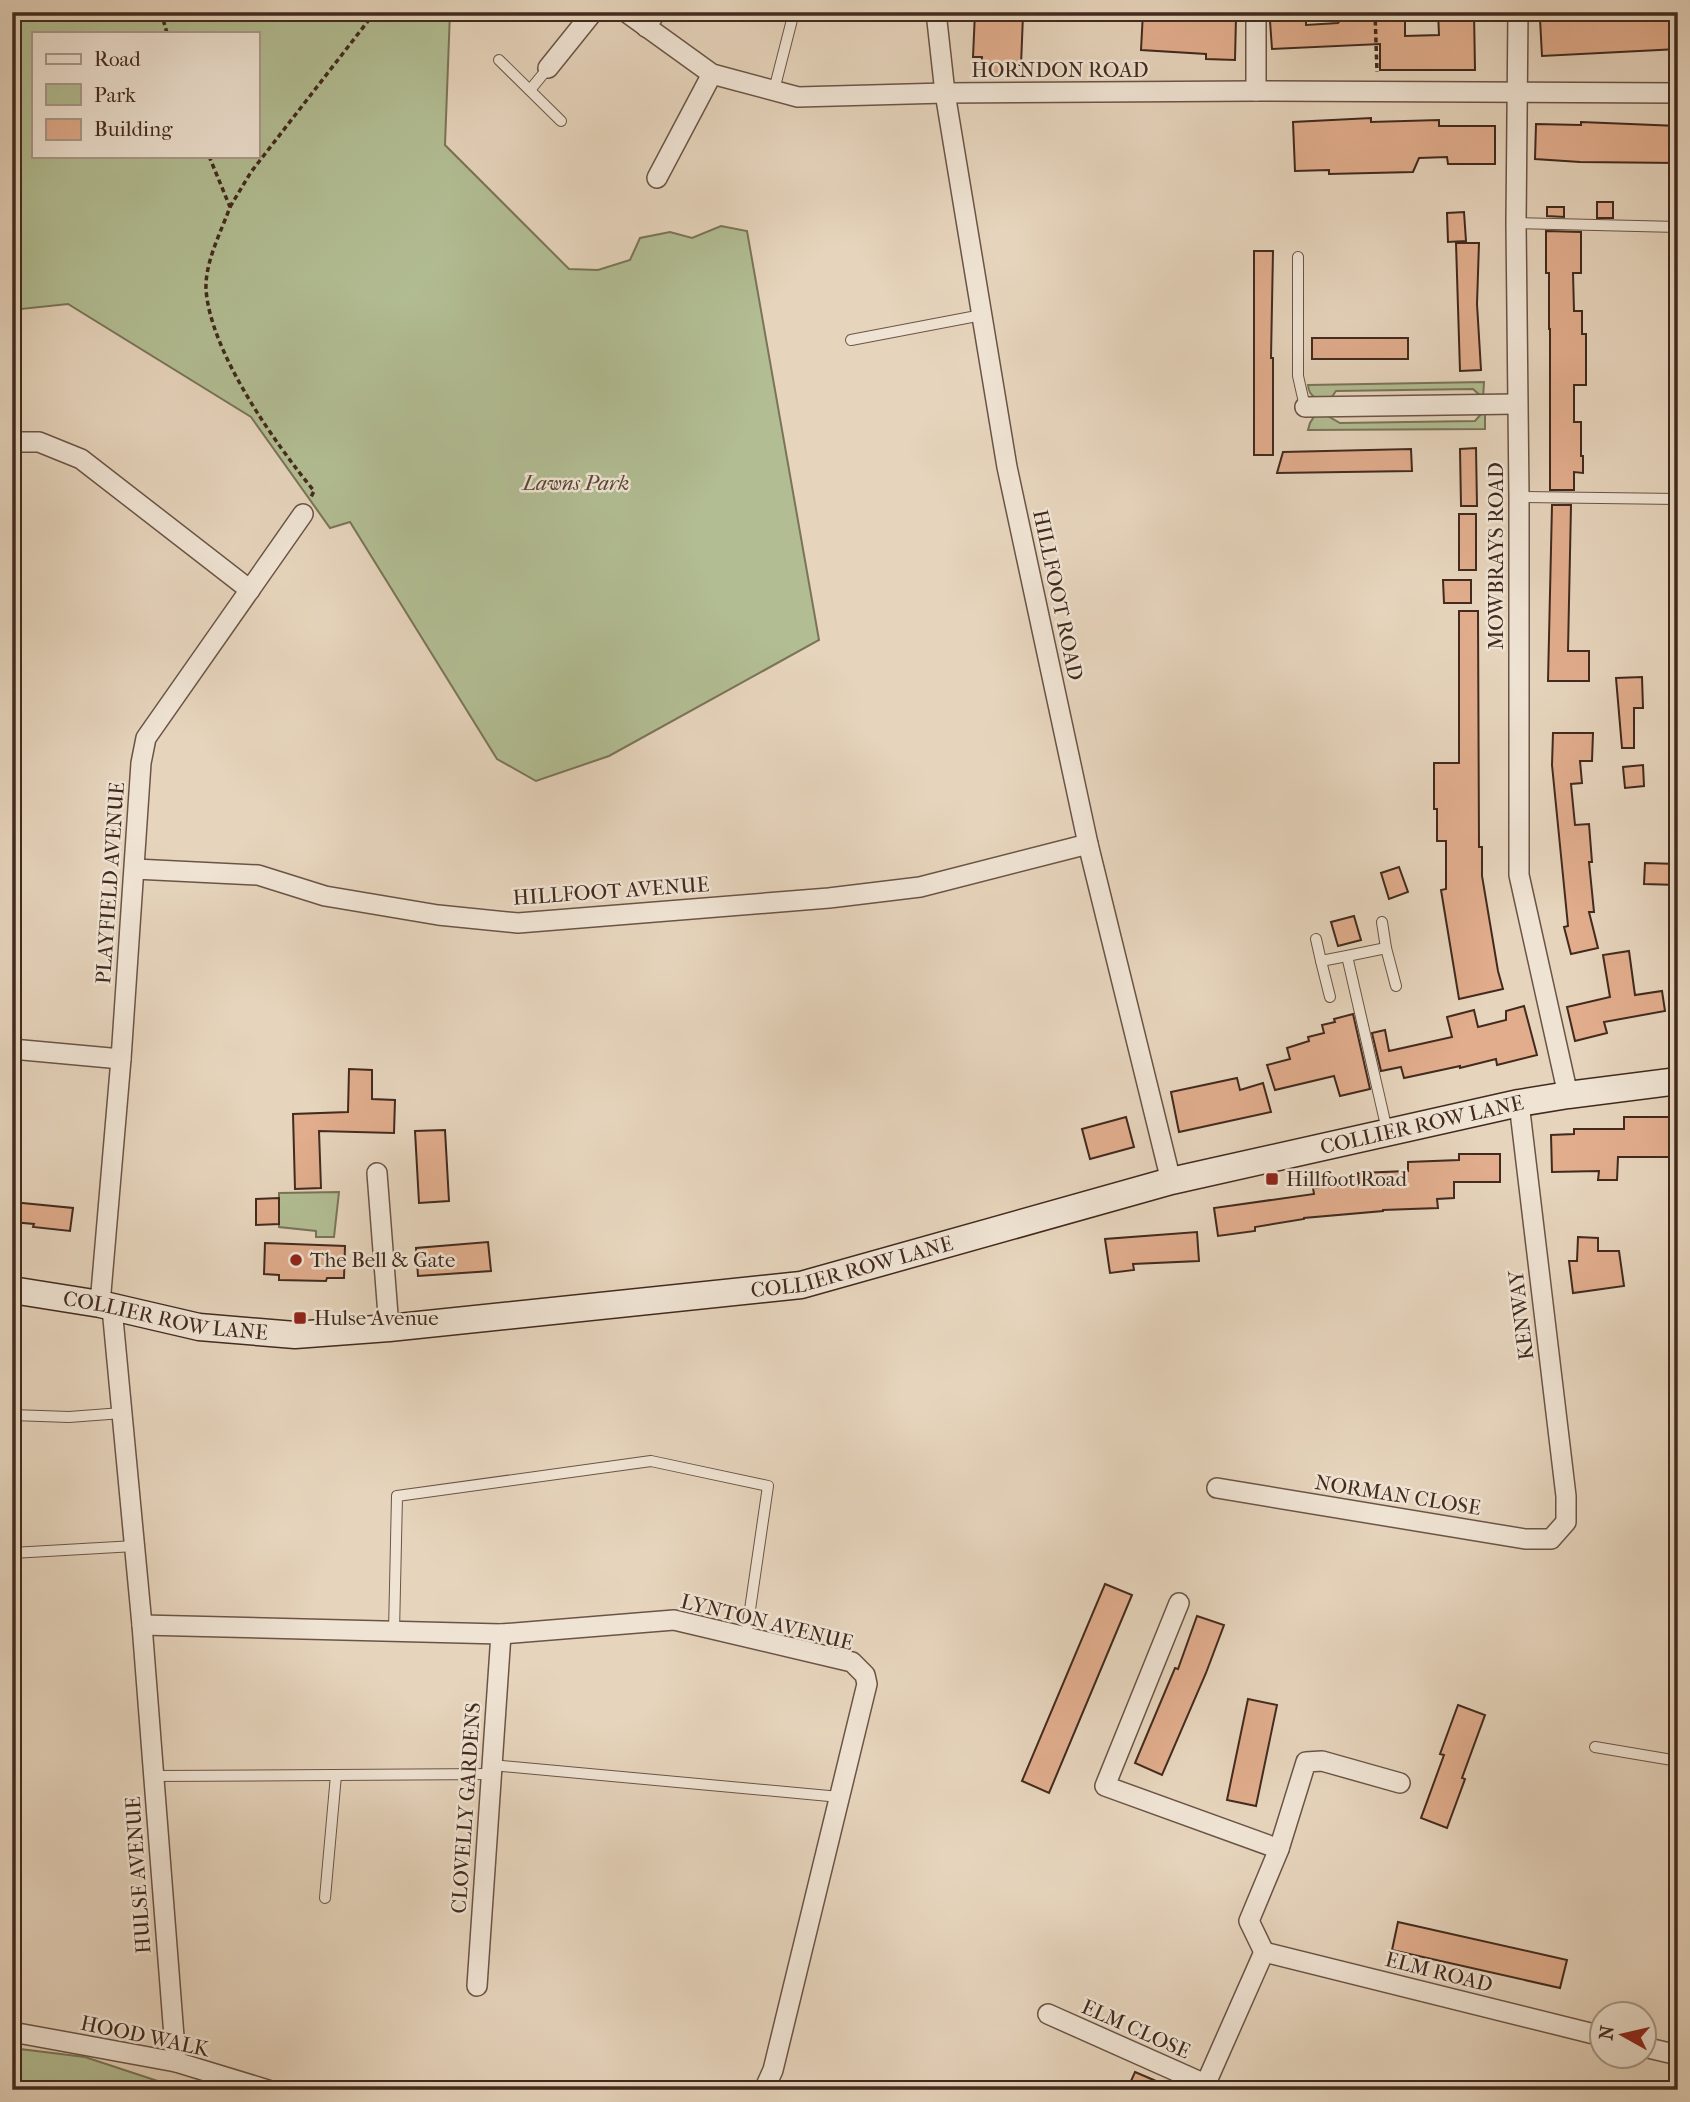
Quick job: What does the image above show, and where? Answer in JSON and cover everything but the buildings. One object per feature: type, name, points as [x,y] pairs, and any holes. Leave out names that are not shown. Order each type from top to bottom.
[{"type":"main road","name":"COLLIER ROW LANE","points":[[12,1290],[106,1306],[199,1327],[295,1335],[388,1328],[801,1285],[1171,1181],[1519,1103],[1678,1082]]},
{"type":"street","points":[[548,68],[593,12]]},
{"type":"street","name":"HORNDON ROAD","points":[[626,12],[651,20],[712,74],[798,97],[1256,91],[1678,93]]},
{"type":"street","name":"HILLFOOT ROAD","points":[[936,12],[945,93],[1007,467],[1088,844],[1171,1181]]},
{"type":"street","points":[[1256,12],[1256,91]]},
{"type":"street","name":"MOWBRAYS ROAD","points":[[1518,12],[1516,223],[1519,875],[1568,1095]]},
{"type":"street","points":[[657,178],[712,74]]},
{"type":"street","points":[[1305,407],[1517,404]]},
{"type":"street","points":[[12,442],[39,442],[80,459],[250,590]]},
{"type":"street","name":"PLAYFIELD AVENUE","points":[[106,1306],[141,763],[146,738],[303,514]]},
{"type":"street","name":"HILLFOOT AVENUE","points":[[135,869],[258,875],[325,896],[438,915],[518,923],[829,898],[920,887],[1088,844]]},
{"type":"street","points":[[12,1049],[121,1059]]},
{"type":"street","name":"KENWAY","points":[[1519,1103],[1566,1496],[1566,1522]]},
{"type":"street","points":[[377,1173],[388,1328]]},
{"type":"street","name":"HULSE AVENUE","points":[[106,1306],[122,1413],[135,1546],[176,2062]]},
{"type":"street","name":"NORMAN CLOSE","points":[[1217,1488],[1525,1539],[1550,1539],[1566,1522]]},
{"type":"street","points":[[1179,1602],[1105,1786],[1279,1849]]},
{"type":"street","name":"LYNTON AVENUE","points":[[142,1625],[501,1634],[674,1620],[852,1662],[865,1675],[867,1684],[773,2070],[764,2090]]},
{"type":"street","name":"CLOVELLY GARDENS","points":[[477,1986],[501,1634]]},
{"type":"street","points":[[1204,2087],[1264,1952],[1249,1921],[1279,1849],[1306,1762],[1322,1761],[1400,1783]]},
{"type":"street","name":"ELM ROAD","points":[[1264,1952],[1588,2033]]},
{"type":"street","name":"ELM CLOSE","points":[[1048,2014],[1204,2087]]},
{"type":"street","name":"HOOD WALK","points":[[12,2032],[176,2062],[268,2090]]},
{"type":"street","points":[[1658,2050],[1678,2055]]},
{"type":"lane","points":[[774,90],[794,12]]},
{"type":"lane","points":[[499,60],[561,121]]},
{"type":"lane","points":[[530,90],[548,68]]},
{"type":"lane","points":[[1516,223],[1678,227]]},
{"type":"lane","points":[[1298,257],[1297,376],[1305,407]]},
{"type":"lane","points":[[851,340],[982,316]]},
{"type":"lane","points":[[1519,497],[1678,499]]},
{"type":"lane","points":[[1382,922],[1396,986]]},
{"type":"lane","points":[[1316,939],[1330,998]]},
{"type":"lane","points":[[1321,961],[1386,948]]},
{"type":"lane","points":[[1347,956],[1388,1134]]},
{"type":"lane","points":[[12,1415],[69,1417],[122,1413]]},
{"type":"lane","points":[[394,1632],[397,1496],[651,1461],[768,1486],[746,1637]]},
{"type":"lane","points":[[12,1553],[135,1546]]},
{"type":"lane","points":[[1595,1747],[1678,1761]]},
{"type":"lane","points":[[153,1776],[491,1770],[840,1797]]},
{"type":"lane","points":[[325,1898],[336,1774]]},
{"type":"path","points":[[161,12],[167,32]]},
{"type":"path","points":[[303,514],[314,491],[243,390],[212,322],[206,289],[208,268],[230,207],[251,172],[375,12]]},
{"type":"path","points":[[1375,12],[1378,92]]},
{"type":"path","points":[[210,158],[230,207]]},
{"type":"green space","name":"Lawns Park","points":[[107,12],[450,12],[445,145],[569,269],[598,270],[630,260],[640,238],[670,232],[692,238],[721,226],[747,231],[819,640],[609,756],[536,781],[497,759],[350,522],[330,528],[251,417],[68,304],[12,310],[12,15],[102,18]]},
{"type":"green space","points":[[1484,382],[1483,398],[1473,389],[1336,391],[1329,401],[1312,395],[1308,385]]},
{"type":"green space","points":[[1482,413],[1485,414],[1485,429],[1308,430],[1315,415],[1326,415],[1340,423],[1475,421]]},
{"type":"green space","points":[[339,1192],[334,1237],[316,1237],[316,1231],[279,1227],[279,1193]]},
{"type":"green space","points":[[12,2048],[85,2057],[185,2090],[12,2090]]},
{"type":"place","name":"Hillfoot Road","points":[[1272,1179]]},
{"type":"place","name":"The Bell & Gate","points":[[296,1260]]},
{"type":"place","name":"Hulse Avenue","points":[[300,1318]]}]
